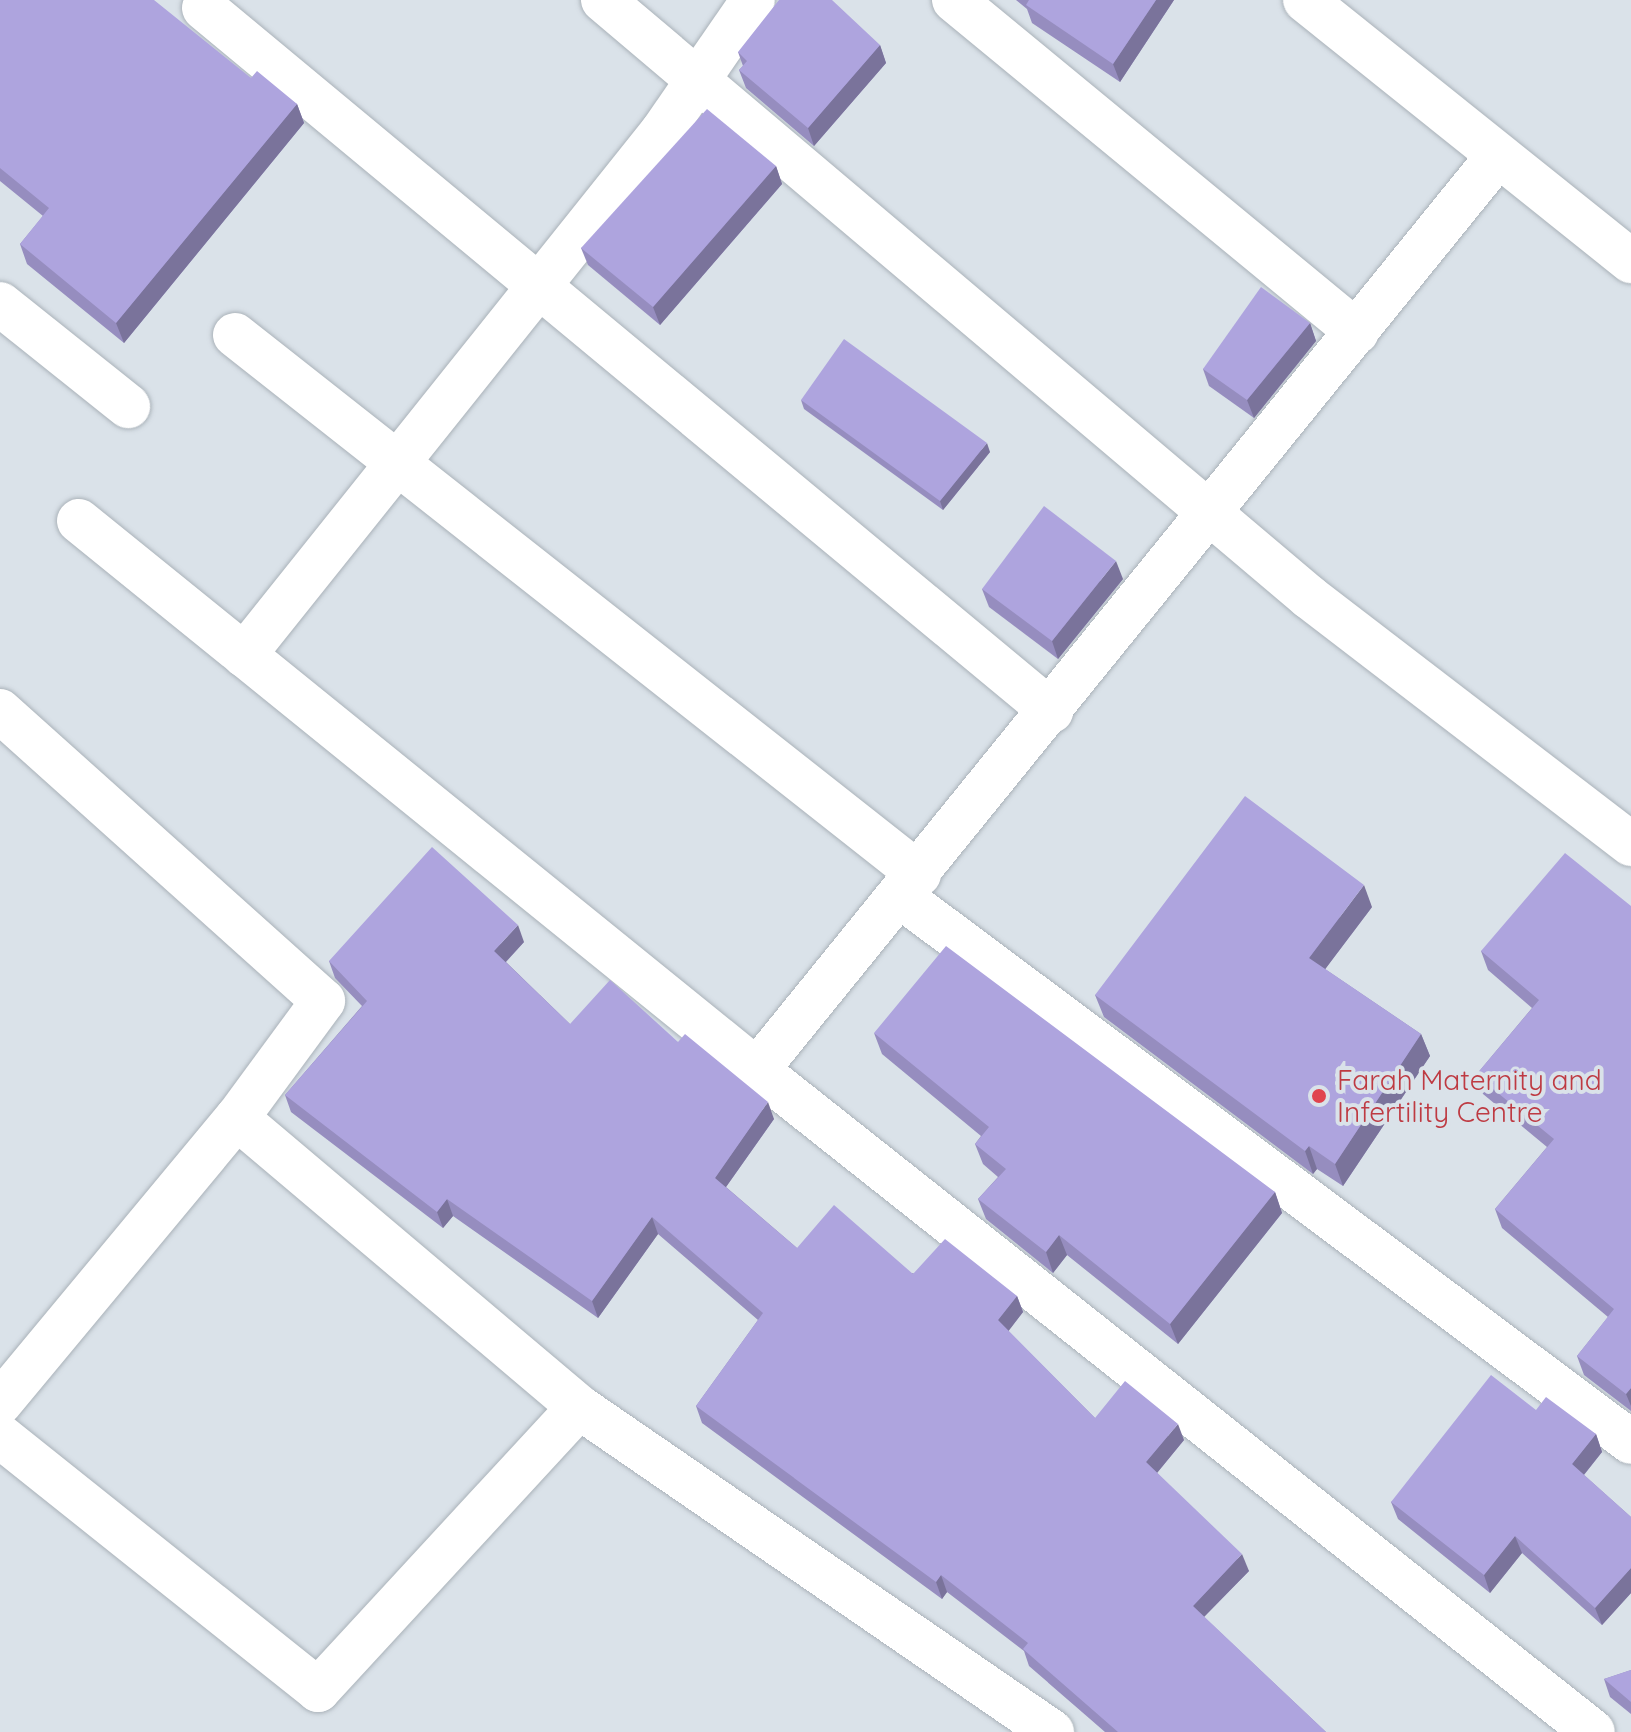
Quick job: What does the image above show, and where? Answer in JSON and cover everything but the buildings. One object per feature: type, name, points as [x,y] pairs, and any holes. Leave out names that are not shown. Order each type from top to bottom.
[{"type":"street","points":[[603,0],[1212,513],[1631,844]]},
{"type":"street","points":[[244,655],[536,284],[662,132],[694,78],[753,0]]},
{"type":"street","points":[[954,0],[1357,332]]},
{"type":"street","points":[[1305,0],[1497,157],[1631,261]]},
{"type":"street","points":[[204,8],[1051,711]]},
{"type":"street","points":[[757,1070],[1212,513],[1497,157]]},
{"type":"street","points":[[0,304],[128,406]]},
{"type":"street","points":[[235,335],[396,462],[910,885],[1631,1442]]},
{"type":"street","points":[[79,521],[757,1070],[1593,1732]]},
{"type":"street","points":[[0,711],[323,1001],[237,1118],[0,1403]]},
{"type":"street","points":[[237,1118],[579,1407],[1052,1732]]},
{"type":"street","points":[[0,1436],[318,1690],[579,1407]]},
{"type":"place","name":"Farah Maternity and Infertility Centre","points":[[1319,1096]]}]
